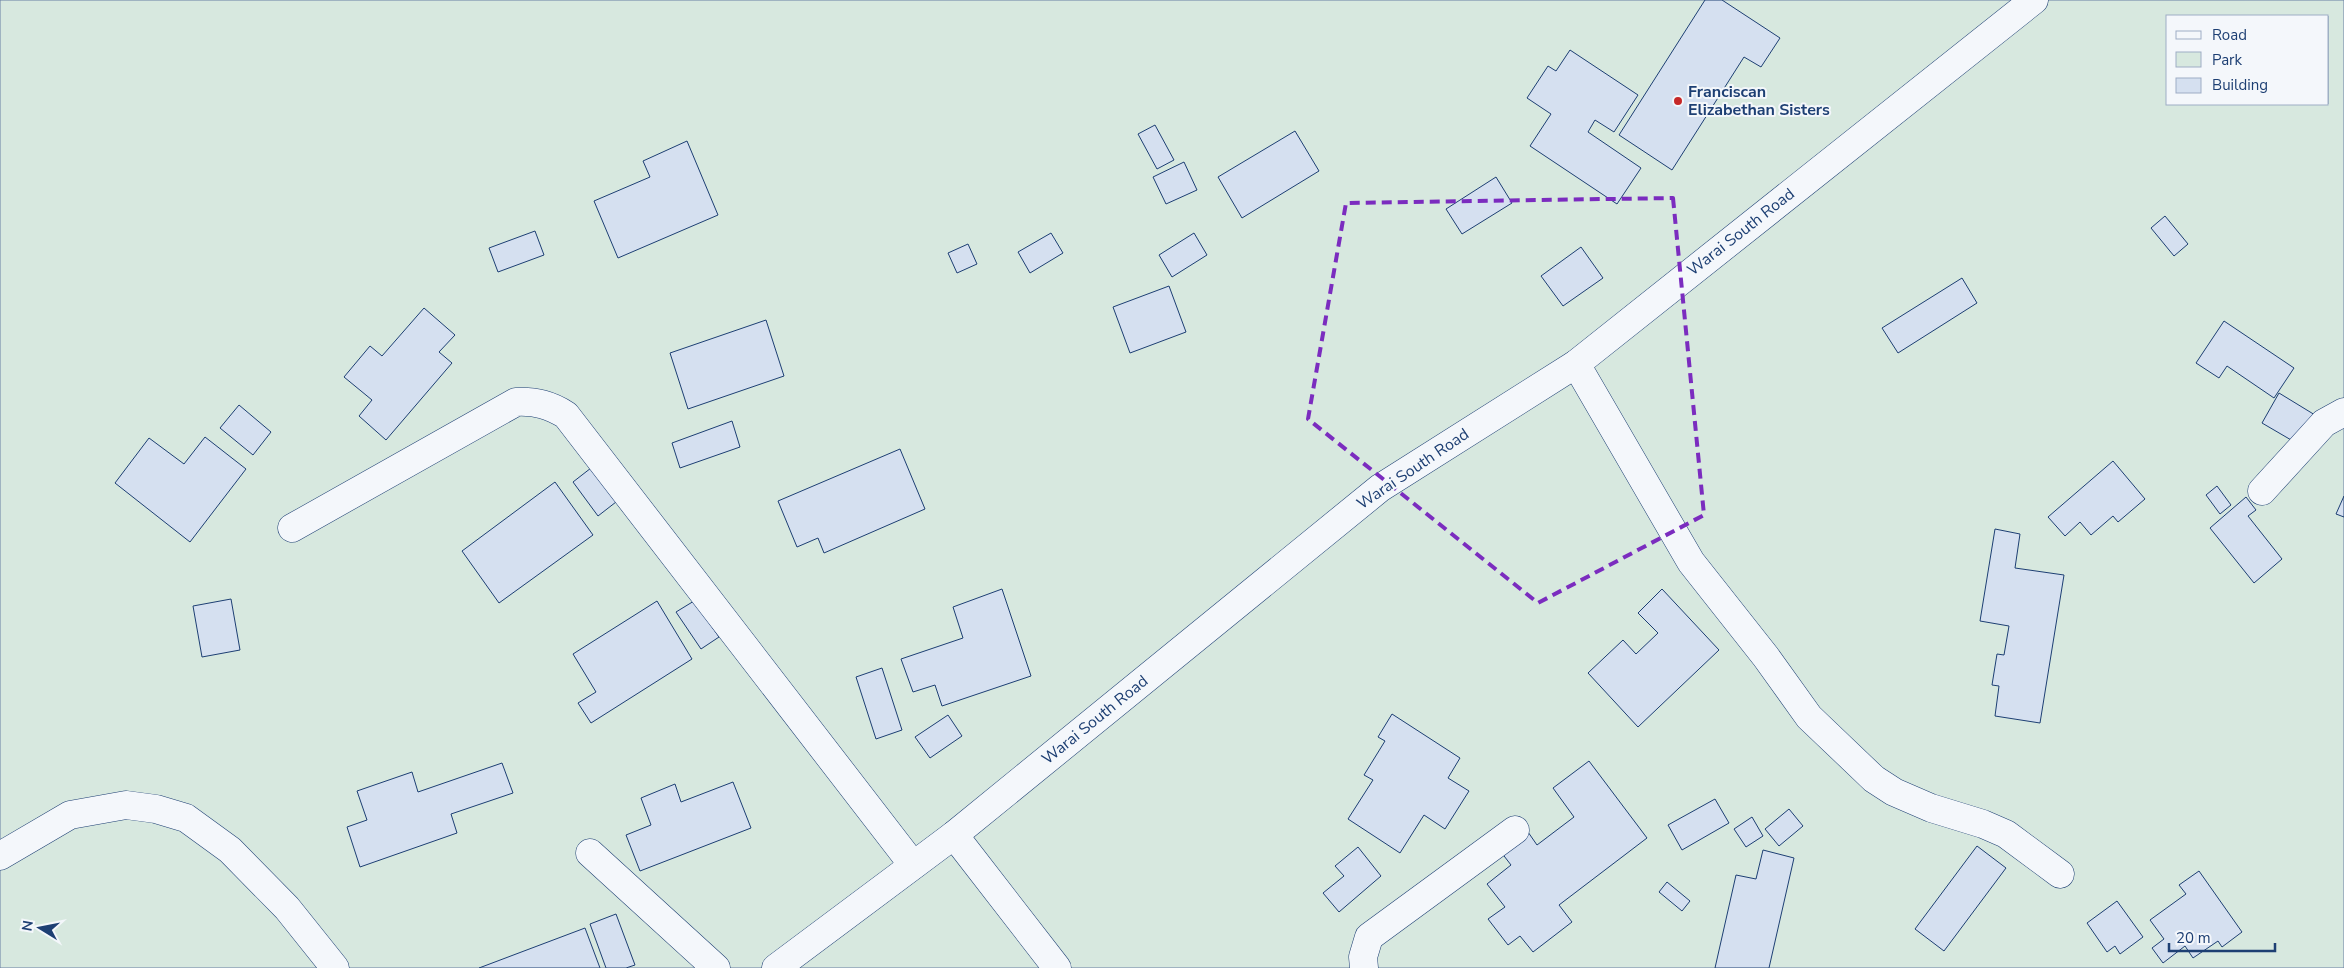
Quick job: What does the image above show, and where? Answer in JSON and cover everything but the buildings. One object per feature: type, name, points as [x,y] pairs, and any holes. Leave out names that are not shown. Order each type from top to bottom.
[{"type":"street","name":"Warai South Road","points":[[785,965],[954,834],[1380,488],[1576,364],[2034,0]]},
{"type":"street","points":[[1576,364],[1691,562],[1766,657],[1809,717],[1874,779],[1894,792],[1931,808],[1983,824],[2006,834],[2060,874]]},
{"type":"street","points":[[292,528],[516,402],[533,401],[553,407],[566,414],[912,865]]},
{"type":"street","points":[[2262,491],[2324,423],[2344,412]]},
{"type":"street","points":[[0,856],[70,815],[126,805],[156,809],[186,818],[230,850],[287,908],[335,968]]},
{"type":"street","points":[[1364,968],[1363,957],[1369,937],[1515,830]]},
{"type":"street","points":[[954,834],[1057,968]]},
{"type":"street","points":[[590,853],[716,968]]},
{"type":"highlighted area","points":[[1673,198],[1704,515],[1538,603],[1308,419],[1346,203]]},
{"type":"green space","points":[[0,0],[2344,0],[2344,968],[0,968]]},
{"type":"place","name":"Franciscan Elizabethan Sisters","points":[[1678,101]]}]
